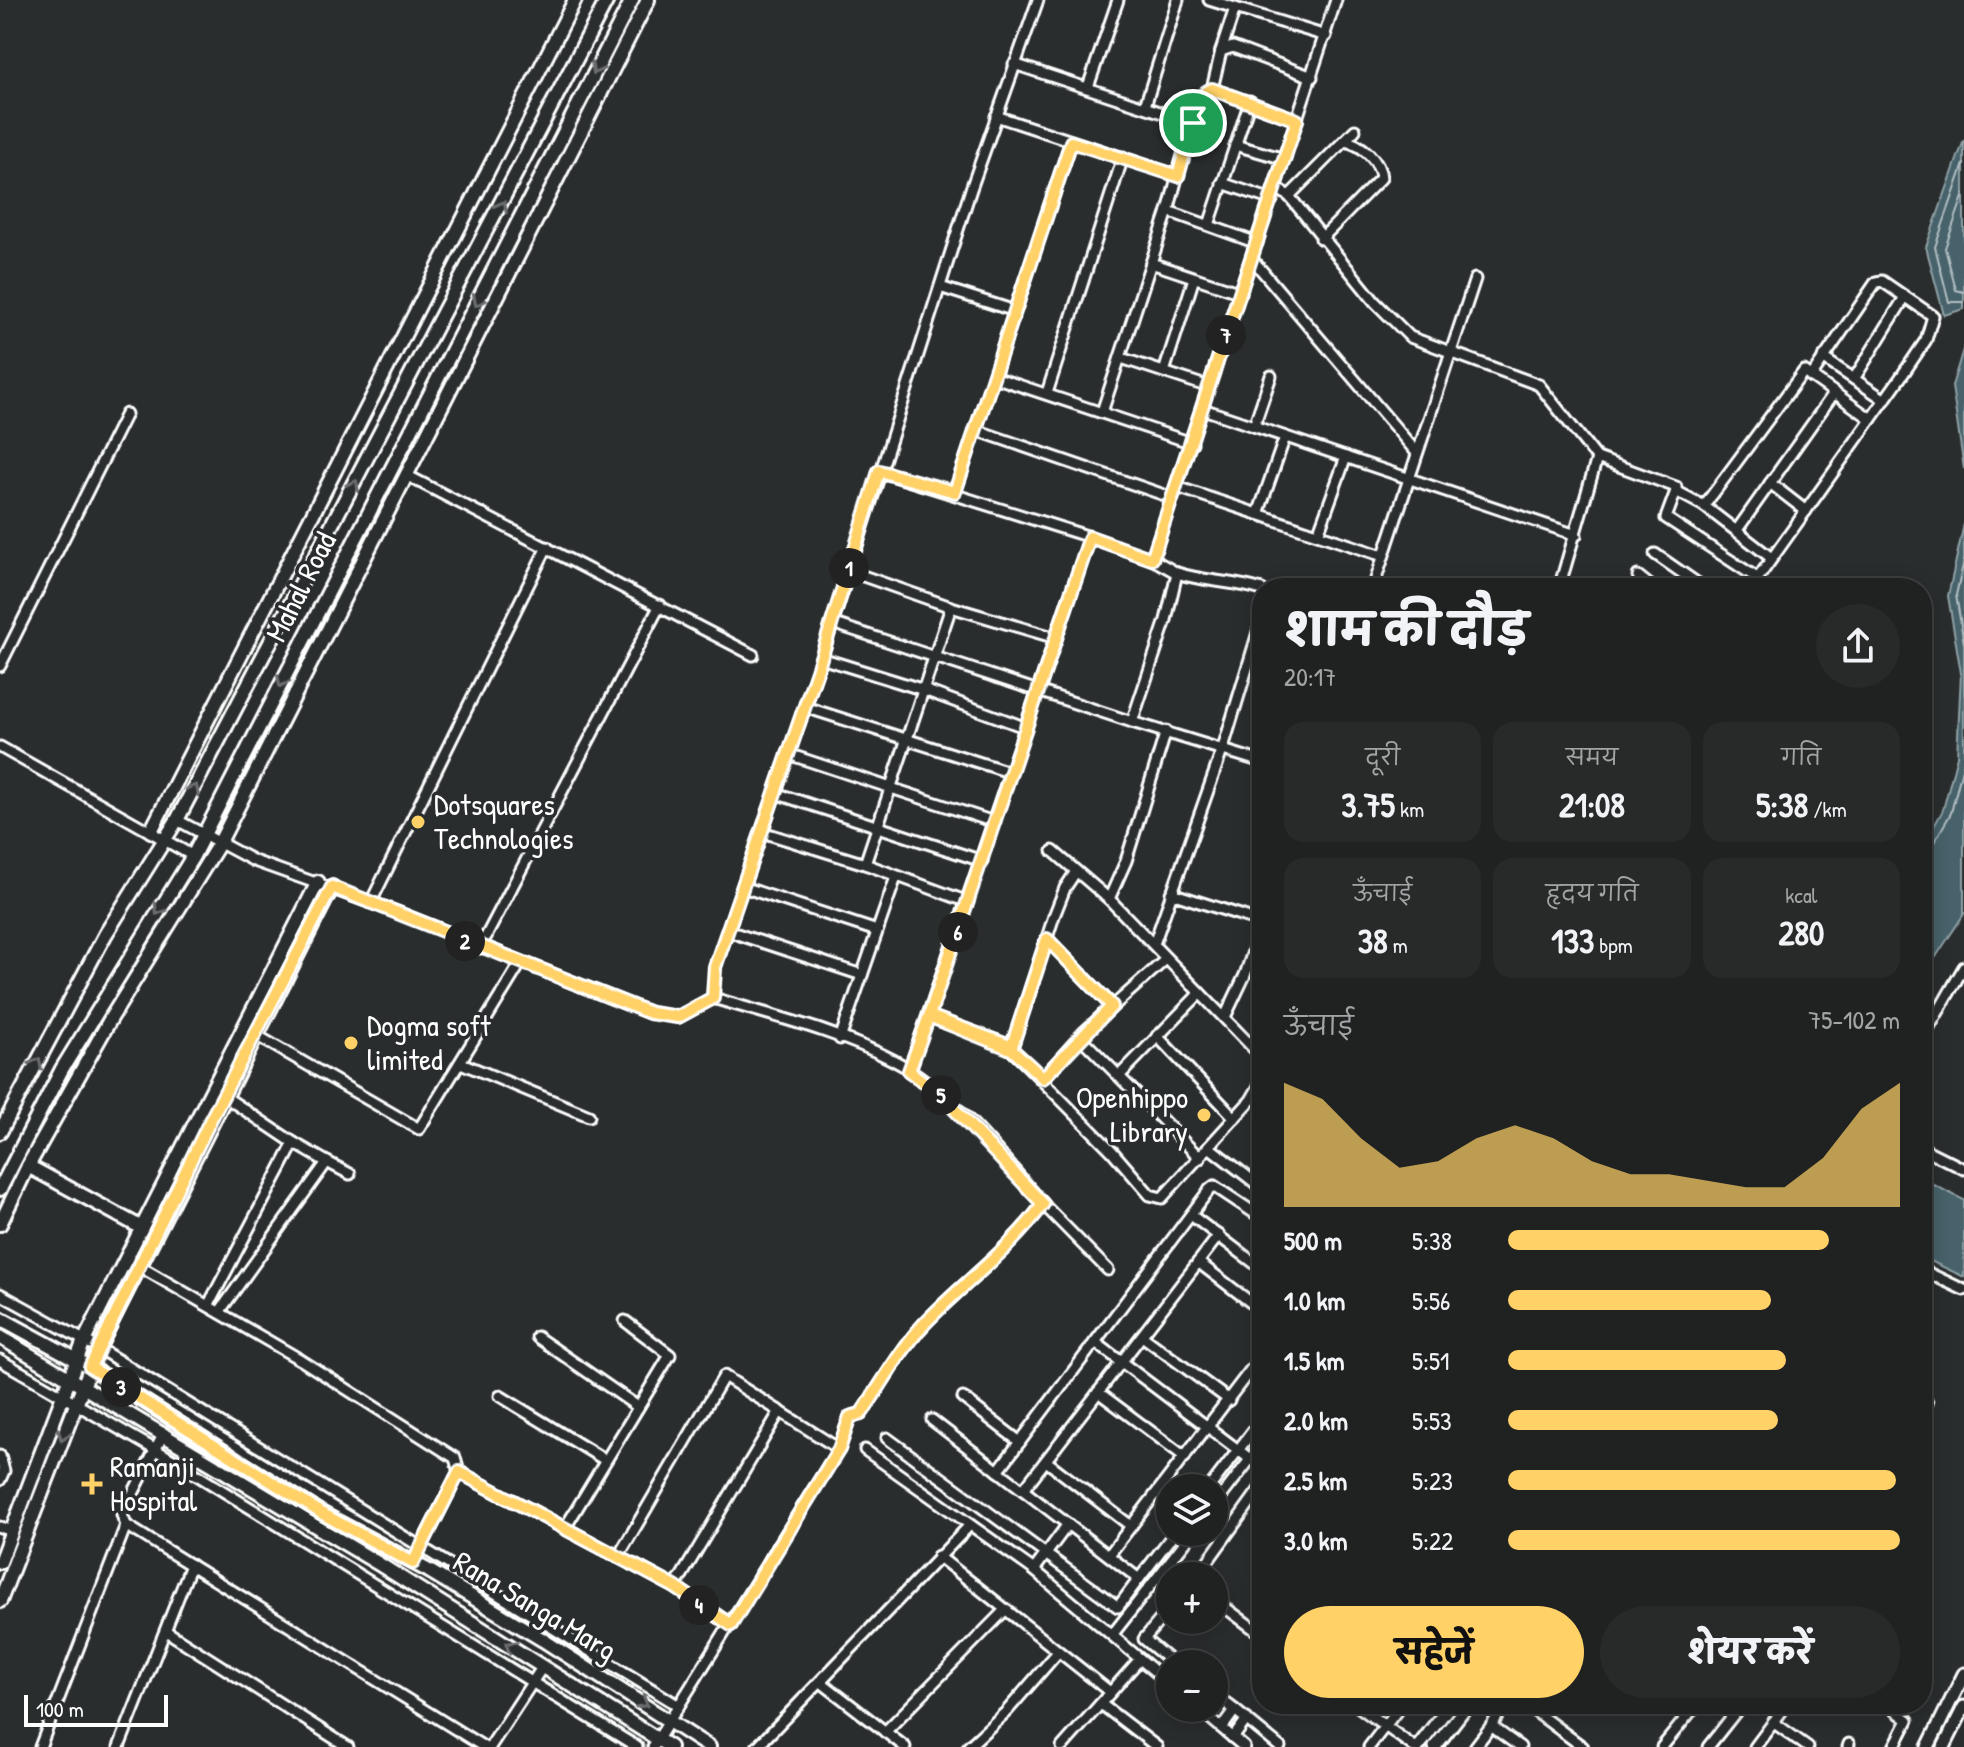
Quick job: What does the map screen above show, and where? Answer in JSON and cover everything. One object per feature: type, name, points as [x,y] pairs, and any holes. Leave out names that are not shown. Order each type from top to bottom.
[{"type":"main road","points":[[151,831],[575,0]]},
{"type":"main road","name":"Mahal Road","points":[[0,1132],[105,935],[177,820],[607,0]]},
{"type":"main road","name":"Mahal Road","points":[[0,1189],[53,1088],[193,856],[632,0]]},
{"type":"main road","points":[[0,1224],[28,1166],[111,1018],[220,842],[497,303],[648,0]]},
{"type":"main road","points":[[0,1562],[6,1529],[83,1343],[318,882]]},
{"type":"main road","points":[[0,1601],[98,1348],[254,1034],[332,887]]},
{"type":"main road","points":[[53,1088],[67,1096]]},
{"type":"main road","points":[[28,1166],[142,1228]]},
{"type":"main road","name":"Rana Sanga Marg","points":[[0,1318],[90,1367],[321,1513],[413,1563],[671,1720],[709,1747]]},
{"type":"main road","name":"Rana Sanga Marg","points":[[0,1337],[164,1433],[543,1666],[656,1742],[670,1747]]},
{"type":"street","points":[[713,998],[715,967],[805,707],[996,116],[1038,0]]},
{"type":"street","points":[[1088,87],[1118,0]]},
{"type":"street","points":[[1145,106],[1178,0]]},
{"type":"street","points":[[1209,0],[1326,36]]},
{"type":"street","points":[[1152,559],[1336,0]]},
{"type":"street","points":[[1212,89],[1235,8]]},
{"type":"street","points":[[1221,51],[1233,47],[1312,77]]},
{"type":"street","points":[[1014,64],[1193,123]]},
{"type":"street","points":[[1102,412],[1168,211],[1193,123],[1206,92],[1212,89],[1297,120]]},
{"type":"street","points":[[1209,225],[1250,101]]},
{"type":"street","points":[[996,116],[1178,176]]},
{"type":"street","points":[[1289,196],[1355,130]]},
{"type":"street","points":[[1321,239],[1381,178],[1382,172],[1366,151],[1345,141]]},
{"type":"street","points":[[955,492],[1071,142]]},
{"type":"street","points":[[1235,145],[1285,159]]},
{"type":"street","points":[[1047,393],[1123,157]]},
{"type":"street","points":[[1222,183],[1272,200]]},
{"type":"street","points":[[1276,188],[1289,196],[1321,239],[1398,328],[1410,337],[1539,385],[1597,458],[1676,487],[1676,491],[1704,506],[1770,557]]},
{"type":"street","points":[[1168,211],[1257,243]]},
{"type":"street","points":[[1252,259],[1417,453]]},
{"type":"street","points":[[1151,263],[1241,293]]},
{"type":"street","points":[[1164,372],[1194,278]]},
{"type":"street","points":[[1376,578],[1475,279]]},
{"type":"street","points":[[1676,491],[1666,518],[1757,578],[1926,340],[1933,316],[1882,281],[1876,282],[1811,377]]},
{"type":"street","points":[[940,287],[1015,311]]},
{"type":"street","points":[[1854,379],[1905,297]]},
{"type":"street","points":[[1121,358],[1209,387]]},
{"type":"street","points":[[1823,358],[1885,400]]},
{"type":"street","points":[[1704,506],[1804,371],[1871,419]]},
{"type":"street","points":[[1254,426],[1271,376]]},
{"type":"street","points":[[994,377],[1192,443]]},
{"type":"street","points":[[1737,530],[1834,393]]},
{"type":"street","points":[[1203,409],[1576,535]]},
{"type":"street","points":[[0,666],[126,414]]},
{"type":"street","points":[[976,430],[1173,498]]},
{"type":"street","points":[[1258,514],[1285,437]]},
{"type":"street","points":[[1318,534],[1346,457]]},
{"type":"street","points":[[1562,578],[1597,458]]},
{"type":"street","points":[[879,471],[955,492],[1090,537],[1152,559],[1177,573],[1223,579],[1252,587]]},
{"type":"street","points":[[406,475],[753,655]]},
{"type":"street","points":[[1770,483],[1806,511]]},
{"type":"street","points":[[1177,487],[1383,556]]},
{"type":"street","points":[[909,1071],[1090,537]]},
{"type":"street","points":[[371,902],[547,547]]},
{"type":"street","points":[[1655,554],[1690,578]]},
{"type":"street","points":[[849,571],[951,607],[1056,638]]},
{"type":"street","points":[[1132,722],[1166,620],[1177,573]]},
{"type":"street","points":[[480,948],[660,605]]},
{"type":"street","points":[[865,864],[951,607]]},
{"type":"street","points":[[832,623],[1252,758]]},
{"type":"street","points":[[1154,944],[1223,748],[1252,652]]},
{"type":"street","points":[[821,658],[924,690],[1024,727]]},
{"type":"street","points":[[805,707],[1009,772]]},
{"type":"street","points":[[1109,899],[1126,861],[1166,731]]},
{"type":"street","points":[[0,747],[193,856]]},
{"type":"street","points":[[788,754],[994,822]]},
{"type":"street","points":[[775,793],[982,861]]},
{"type":"street","points":[[177,820],[254,861],[332,887],[650,1013],[678,1017],[713,998],[895,1060],[943,1097],[1108,1270]]},
{"type":"street","points":[[762,832],[865,864],[968,902]]},
{"type":"street","points":[[1053,851],[1109,899],[1252,1046]]},
{"type":"street","points":[[1011,1049],[1065,888],[1075,873]]},
{"type":"street","points":[[840,1039],[896,877]]},
{"type":"street","points":[[743,887],[877,931]]},
{"type":"street","points":[[1171,893],[1252,920]]},
{"type":"street","points":[[728,931],[862,975]]},
{"type":"street","points":[[1047,939],[1112,1006]]},
{"type":"street","points":[[1225,1017],[1252,954]]},
{"type":"street","points":[[1043,1078],[1112,1006],[1166,959]]},
{"type":"street","points":[[254,1034],[419,1129],[520,964]]},
{"type":"street","points":[[1932,1023],[1964,967]]},
{"type":"street","points":[[1120,1075],[1200,993]]},
{"type":"street","points":[[929,1016],[1011,1049],[1043,1078],[1150,1195],[1162,1198],[1252,1098]]},
{"type":"street","points":[[1157,1036],[1235,1118]]},
{"type":"street","points":[[1080,1037],[1200,1158]]},
{"type":"street","points":[[461,1063],[589,1116]]},
{"type":"street","points":[[224,1096],[294,1143],[350,1174]]},
{"type":"street","points":[[209,1304],[294,1143]]},
{"type":"street","points":[[1209,1147],[1252,1180]]},
{"type":"street","points":[[1932,1153],[1964,1169]]},
{"type":"street","points":[[220,1311],[327,1162]]},
{"type":"street","points":[[998,1471],[1214,1186],[1252,1211]]},
{"type":"street","points":[[656,1742],[839,1449],[850,1417],[861,1414],[925,1323],[970,1283],[1030,1222],[1043,1204]]},
{"type":"street","points":[[1191,1215],[1252,1261]]},
{"type":"street","points":[[1023,1490],[1219,1235]]},
{"type":"street","points":[[1198,1262],[1252,1303]]},
{"type":"street","points":[[139,1266],[209,1304],[455,1458],[459,1472],[413,1563]]},
{"type":"street","points":[[1932,1275],[1964,1290]]},
{"type":"street","points":[[0,1294],[83,1343],[98,1348],[679,1706]]},
{"type":"street","points":[[565,1528],[670,1355],[625,1321]]},
{"type":"street","points":[[1142,1336],[1229,1400]]},
{"type":"street","points":[[537,1337],[638,1407]]},
{"type":"street","points":[[1095,1342],[1250,1459]]},
{"type":"street","points":[[0,1360],[155,1449],[637,1747]]},
{"type":"street","points":[[1109,1555],[1252,1369]]},
{"type":"street","points":[[618,1557],[724,1376],[839,1449]]},
{"type":"street","points":[[1098,1392],[1185,1457]]},
{"type":"street","points":[[500,1396],[605,1460]]},
{"type":"street","points":[[963,1398],[1020,1442]]},
{"type":"street","points":[[675,1587],[780,1411]]},
{"type":"street","points":[[932,1420],[1139,1579]]},
{"type":"street","points":[[1220,1474],[1252,1432]]},
{"type":"street","points":[[164,1433],[122,1515],[126,1525],[487,1747],[543,1666]]},
{"type":"street","points":[[887,1438],[1047,1552],[1118,1607],[1164,1546]]},
{"type":"street","points":[[865,1450],[1034,1570],[1156,1672]]},
{"type":"street","points":[[0,1456],[4,1471],[0,1480]]},
{"type":"street","points":[[1228,1488],[1252,1456]]},
{"type":"street","points":[[1046,1461],[1131,1526]]},
{"type":"street","points":[[459,1472],[675,1587],[731,1625]]},
{"type":"street","points":[[1207,1562],[1252,1500]]},
{"type":"street","points":[[1034,1570],[1068,1524]]},
{"type":"street","points":[[40,1747],[126,1525]]},
{"type":"street","points":[[757,1747],[970,1525]]},
{"type":"street","points":[[1112,1635],[1182,1546]]},
{"type":"street","points":[[938,1556],[1110,1692]]},
{"type":"street","points":[[119,1747],[191,1565]]},
{"type":"street","points":[[885,1732],[1005,1610]]},
{"type":"street","points":[[1228,1610],[1252,1628]]},
{"type":"street","points":[[1156,1625],[1144,1639],[1157,1650]]},
{"type":"street","points":[[166,1631],[348,1747]]},
{"type":"street","points":[[968,1747],[1007,1711],[1058,1652]]},
{"type":"street","points":[[1062,1747],[1140,1659]]},
{"type":"street","points":[[1928,1747],[1964,1674]]},
{"type":"street","points":[[821,1682],[905,1747]]},
{"type":"street","points":[[1101,1704],[1157,1747]]},
{"type":"street","points":[[1228,1705],[1280,1747]]},
{"type":"street","points":[[1944,1747],[1964,1707]]},
{"type":"street","points":[[1222,1728],[1235,1710]]},
{"type":"street","points":[[1369,1714],[1416,1747],[1443,1714]]},
{"type":"street","points":[[1369,1747],[1395,1714]]},
{"type":"street","points":[[1435,1747],[1460,1714]]},
{"type":"street","points":[[1475,1747],[1499,1714]]},
{"type":"street","points":[[1539,1714],[1583,1747]]},
{"type":"street","points":[[1662,1747],[1689,1714]]},
{"type":"street","points":[[1708,1747],[1734,1714]]},
{"type":"street","points":[[1755,1747],[1779,1714]]},
{"type":"street","points":[[1894,1747],[1908,1720],[1900,1714]]},
{"type":"street","points":[[1233,1738],[1247,1719]]},
{"type":"street","points":[[1215,1722],[1244,1747]]},
{"type":"street","points":[[1773,1722],[1808,1747]]},
{"type":"street","points":[[1491,1726],[1520,1747]]},
{"type":"water","points":[[1964,140],[1964,309],[1944,315],[1926,247]]},
{"type":"water","points":[[1964,346],[1964,469],[1952,386]]},
{"type":"water","points":[[1964,524],[1964,914],[1932,963],[1932,830],[1943,810],[1957,756],[1961,673],[1948,596]]},
{"type":"water","points":[[1932,1184],[1964,1200],[1964,1277],[1932,1262]]},
{"type":"place","name":"Dotsquares Technologies","points":[[418,822]]},
{"type":"place","name":"Dogma soft limited","points":[[351,1043]]},
{"type":"place","name":"Openhippo Library","points":[[1204,1115]]},
{"type":"place","name":"Ramanji Hospital","points":[[92,1484]]},
{"type":"route","points":[[1193,123],[1192,136],[1178,176],[1071,142],[955,492],[879,471],[817,671],[715,967],[713,998],[678,1017],[650,1013],[332,887],[211,1119],[90,1367],[321,1513],[413,1563],[459,1472],[675,1587],[683,1596],[731,1625],[839,1449],[850,1417],[861,1414],[925,1323],[970,1283],[1030,1222],[1043,1204],[1009,1164],[943,1097],[909,1071],[929,1016],[1007,1045],[1011,1049],[1043,1078],[1112,1006],[1047,939],[1011,1049],[1007,1045],[993,1039],[929,1016],[1090,537],[1152,559],[1297,120],[1212,89],[1206,92],[1193,123]]}]
